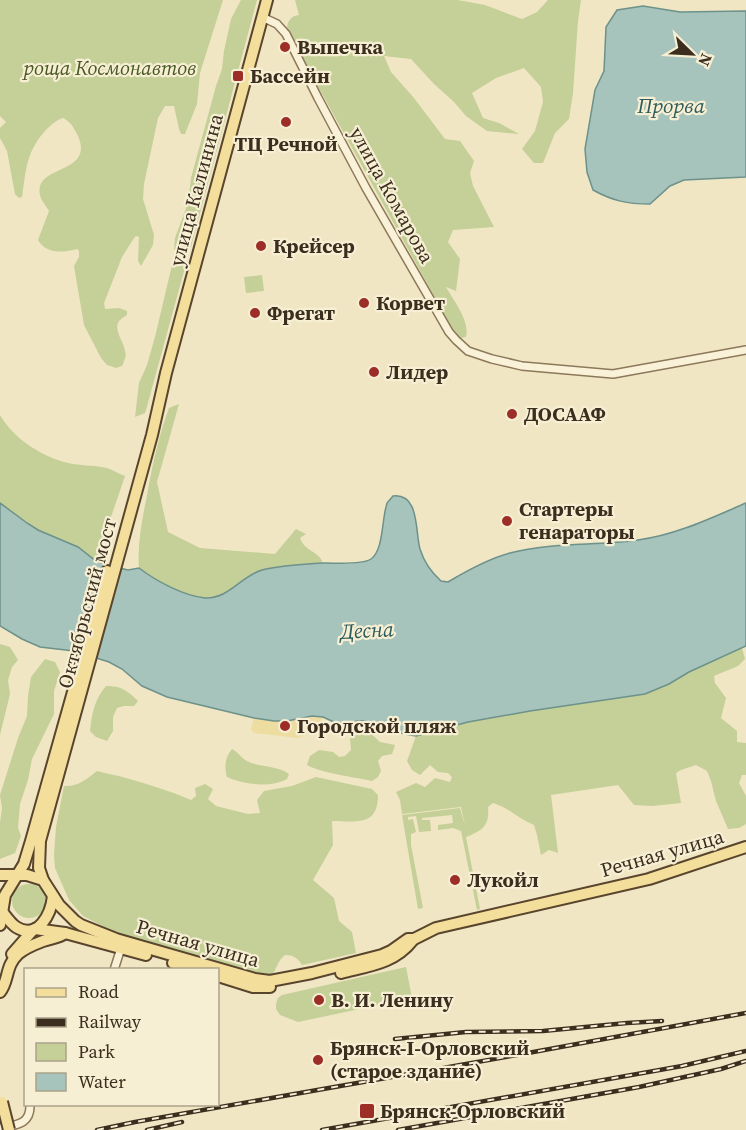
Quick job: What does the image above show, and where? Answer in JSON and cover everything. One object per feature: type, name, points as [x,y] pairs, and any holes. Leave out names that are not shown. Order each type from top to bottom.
[{"type":"main road","points":[[262,17],[267,0]]},
{"type":"main road","name":"улица Калинина","points":[[149,435],[262,17]]},
{"type":"main road","name":"Октябрьский мост","points":[[53,779],[149,435]]},
{"type":"main road","points":[[0,926],[5,895],[24,864],[53,779]]},
{"type":"main road","points":[[0,992],[8,960],[34,929],[46,919],[52,905],[53,896],[39,868],[40,841],[53,779]]},
{"type":"main road","name":"Речная улица","points":[[219,976],[253,987],[274,987],[370,966],[390,960],[402,953],[414,939],[436,928],[649,879],[746,848]]},
{"type":"main road","points":[[0,874],[27,875],[43,880]]},
{"type":"main road","name":"Речная улица","points":[[53,896],[67,914],[87,928],[135,945],[217,968]]},
{"type":"main road","points":[[1,910],[18,928],[34,929]]},
{"type":"main road","name":"Речная улица","points":[[34,929],[65,933],[191,968]]},
{"type":"main road","points":[[0,992],[9,968],[18,955],[39,943],[60,937],[65,933]]},
{"type":"main road","name":"Речная улица","points":[[219,969],[263,981],[284,979],[382,955],[408,939],[414,939]]},
{"type":"main road","points":[[1,1098],[9,1130]]},
{"type":"street","name":"улица Комарова","points":[[262,17],[277,24],[286,34],[403,254],[449,332],[468,351],[522,366],[613,374],[746,350]]},
{"type":"street","points":[[114,968],[121,948]]},
{"type":"street","points":[[0,1128],[21,1124],[27,1118],[30,1106]]},
{"type":"green space","name":"роща Космонавтов","points":[[0,0],[223,0],[200,73],[197,104],[185,134],[181,134],[179,129],[174,106],[165,106],[158,118],[143,199],[154,235],[153,245],[141,266],[138,261],[139,237],[134,238],[122,257],[104,303],[105,309],[119,308],[127,311],[127,315],[117,325],[126,353],[122,366],[116,368],[107,365],[101,358],[84,325],[74,266],[79,257],[79,251],[77,249],[61,252],[50,250],[41,245],[38,240],[49,211],[40,195],[40,185],[45,178],[72,164],[81,148],[77,133],[63,118],[52,124],[38,140],[31,152],[22,197],[19,198],[15,194],[7,151],[0,138],[0,128],[6,122],[0,116]]},
{"type":"green space","name":"роща Космонавтов","points":[[241,0],[257,0],[191,247],[174,250],[175,238],[188,203],[191,178],[222,69],[231,19]]},
{"type":"green space","points":[[295,0],[458,0],[485,5],[522,19],[537,12],[548,0],[581,0],[569,119],[555,133],[543,163],[534,163],[522,149],[535,131],[543,102],[541,87],[524,68],[496,78],[472,93],[483,118],[499,123],[519,134],[487,131],[466,116],[411,59],[384,56],[391,72],[445,139],[460,141],[474,161],[470,173],[473,186],[494,227],[453,230],[448,242],[460,259],[456,291],[446,287],[464,318],[466,337],[461,338],[455,334],[287,28],[290,19],[299,15]]},
{"type":"green space","points":[[186,264],[145,413],[135,417],[139,383],[155,337],[172,265]]},
{"type":"green space","points":[[262,275],[264,291],[246,293],[244,277]]},
{"type":"green space","points":[[179,404],[157,482],[168,532],[200,548],[275,554],[296,529],[306,534],[300,538],[302,543],[323,563],[266,570],[250,576],[223,594],[206,598],[189,595],[171,587],[139,568],[141,529],[162,428],[169,408]]},
{"type":"green space","points":[[0,415],[12,431],[28,445],[46,455],[69,463],[107,468],[125,476],[96,561],[78,547],[38,530],[0,503]]},
{"type":"green space","points":[[0,644],[10,647],[18,660],[12,667],[8,680],[10,694],[0,735]]},
{"type":"green space","points":[[742,648],[745,659],[738,666],[714,676],[715,683],[726,698],[721,718],[737,731],[737,742],[746,743],[746,775],[742,775],[739,783],[746,796],[746,824],[739,828],[728,829],[707,771],[696,765],[676,773],[681,803],[634,805],[618,785],[551,795],[558,853],[549,850],[541,855],[534,825],[493,803],[488,807],[488,819],[484,827],[466,837],[480,909],[477,910],[461,831],[453,828],[438,830],[438,825],[453,823],[452,815],[422,818],[422,820],[430,820],[431,831],[419,832],[416,816],[408,817],[408,820],[413,819],[416,832],[411,834],[411,845],[423,908],[418,909],[402,815],[460,808],[465,826],[461,807],[402,814],[396,792],[416,783],[425,787],[435,778],[450,782],[452,777],[448,773],[438,772],[430,765],[420,775],[412,770],[407,761],[416,736],[468,722],[645,694]]},
{"type":"green space","points":[[45,659],[55,662],[60,672],[54,691],[54,714],[32,759],[20,804],[18,828],[21,836],[15,853],[0,859],[2,808],[0,795],[27,716],[31,677]]},
{"type":"green space","points":[[106,686],[124,689],[138,701],[134,706],[117,708],[113,717],[113,731],[107,741],[96,737],[90,731],[96,702]]},
{"type":"green space","points":[[366,729],[380,742],[395,745],[392,754],[382,756],[378,761],[381,771],[372,781],[329,773],[307,765],[310,756],[319,750],[333,752],[339,757],[345,756],[351,750],[350,738],[356,731]]},
{"type":"green space","points":[[232,749],[247,761],[284,771],[289,774],[287,779],[273,784],[257,784],[227,777],[226,762]]},
{"type":"green space","points":[[97,771],[151,785],[191,800],[196,796],[195,788],[205,784],[213,789],[208,799],[216,806],[248,814],[260,813],[257,800],[264,791],[292,786],[316,777],[372,789],[378,795],[377,805],[370,817],[357,821],[332,821],[333,845],[313,880],[334,898],[339,921],[352,932],[356,953],[302,965],[295,957],[285,955],[270,977],[112,931],[83,916],[69,900],[55,868],[56,827],[64,786],[78,784]]},
{"type":"green space","points":[[29,884],[41,889],[46,901],[41,913],[29,918],[17,913],[12,901],[17,889]]},
{"type":"green space","points":[[406,967],[412,998],[298,1022],[280,1015],[276,1009],[278,998],[282,995]]},
{"type":"sand","name":"Городской пляж","points":[[312,716],[323,717],[318,729],[298,738],[254,733],[251,729],[254,718],[274,721]]},
{"type":"water","name":"Прорва","points":[[643,6],[680,12],[746,11],[746,177],[684,180],[670,186],[650,204],[620,201],[593,190],[587,172],[585,149],[595,90],[604,71],[606,27],[617,10]]},
{"type":"water","name":"Десна","points":[[393,496],[402,497],[412,507],[420,549],[424,558],[441,581],[448,582],[478,565],[510,553],[542,547],[652,538],[693,525],[746,503],[746,646],[645,694],[468,722],[416,736],[365,721],[343,724],[312,716],[287,721],[254,718],[167,697],[142,686],[122,669],[109,662],[74,651],[40,647],[0,626],[0,503],[38,530],[78,547],[96,561],[128,570],[139,568],[170,587],[205,598],[221,595],[262,570],[302,564],[356,563],[371,559],[380,543],[387,503]]},
{"type":"railway","points":[[97,1130],[746,1013]]},
{"type":"railway","points":[[395,1039],[466,1032],[543,1031],[662,1021]]},
{"type":"railway","points":[[322,1130],[682,1066],[746,1051]]},
{"type":"railway","points":[[398,1130],[639,1087],[721,1069],[746,1061]]},
{"type":"railway","points":[[147,1130],[182,1122]]},
{"type":"place","name":"Выпечка","points":[[285,47]]},
{"type":"place","name":"Бассейн","points":[[238,76]]},
{"type":"place","name":"ТЦ Речной","points":[[286,122]]},
{"type":"place","name":"Крейсер","points":[[261,246]]},
{"type":"place","name":"Корвет","points":[[364,303]]},
{"type":"place","name":"Фрегат","points":[[255,313]]},
{"type":"place","name":"Лидер","points":[[374,372]]},
{"type":"place","name":"ДОСААФ","points":[[512,414]]},
{"type":"place","name":"Стартеры генараторы","points":[[507,521]]},
{"type":"place","name":"Городской пляж","points":[[285,726]]},
{"type":"place","name":"Лукойл","points":[[455,880]]},
{"type":"place","name":"В. И. Ленину","points":[[319,1000]]},
{"type":"place","name":"Брянск-I-Орловский (старое здание)","points":[[318,1060]]},
{"type":"place","name":"Брянск-Орловский","points":[[367,1111]]}]
